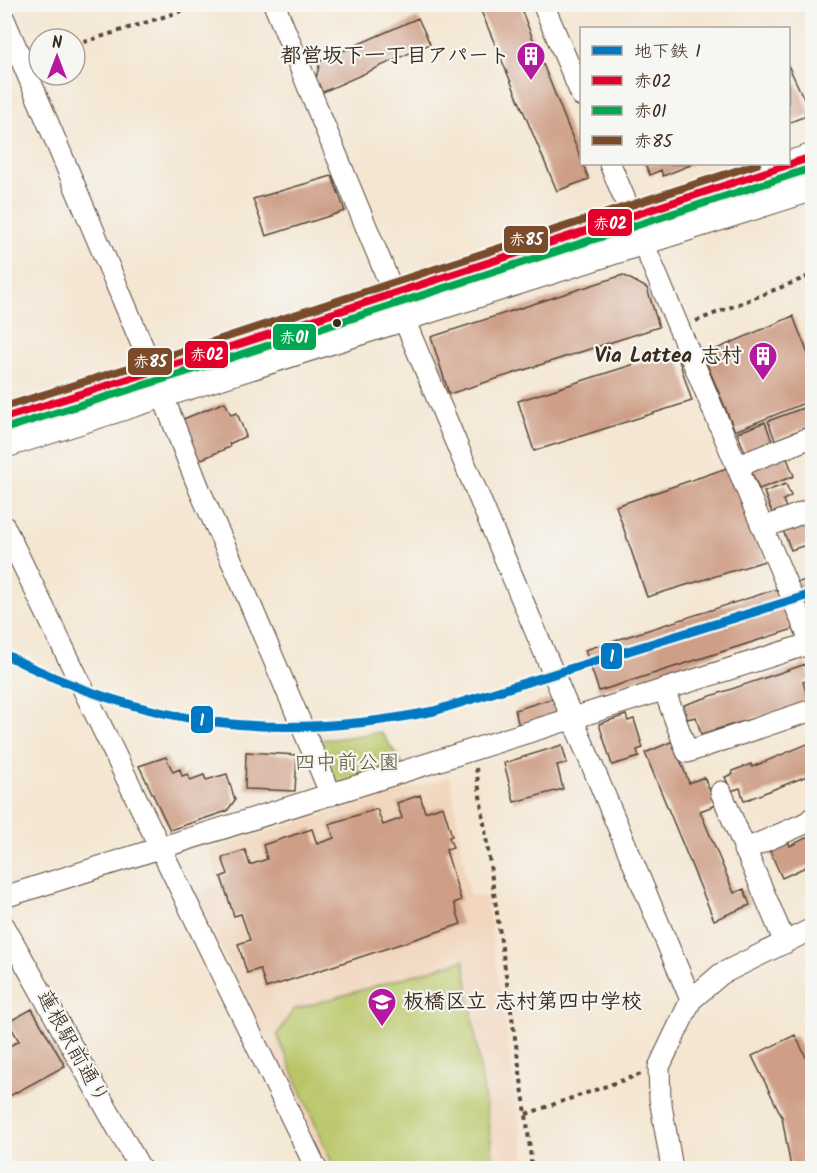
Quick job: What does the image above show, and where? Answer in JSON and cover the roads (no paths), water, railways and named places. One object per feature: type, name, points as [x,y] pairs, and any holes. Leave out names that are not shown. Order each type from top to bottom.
[{"type":"main road","points":[[790,164],[813,157]]},
{"type":"main road","points":[[399,306],[631,215],[788,165]]},
{"type":"main road","points":[[4,445],[158,383],[399,306],[643,240],[813,188]]},
{"type":"main road","points":[[4,418],[158,383]]},
{"type":"street","points":[[274,4],[690,1000]]},
{"type":"street","points":[[543,4],[580,91]]},
{"type":"street","points":[[4,19],[158,383],[200,491],[331,795]]},
{"type":"street","points":[[4,897],[812,644],[610,165]]},
{"type":"street","points":[[738,466],[813,437]]},
{"type":"street","points":[[763,528],[813,509]]},
{"type":"street","points":[[4,526],[316,1168]]},
{"type":"street","points":[[664,689],[687,752],[813,710]]},
{"type":"street","points":[[721,792],[785,943]]},
{"type":"street","points":[[744,850],[813,818]]},
{"type":"street","name":"蓮根駅前通り","points":[[4,926],[140,1168]]},
{"type":"street","points":[[672,1168],[660,1099],[659,1067],[690,1000],[721,974],[813,929]]},
{"type":"metro line","name":"I","points":[[4,654],[57,679],[109,698],[161,713],[214,722],[267,726],[321,726],[377,721],[434,711],[812,594]]},
{"type":"place","name":"都営坂下一丁目アパート","points":[[531,82]]},
{"type":"place","name":"Via Lattea 志村","points":[[763,382]]},
{"type":"place","name":"板橋区立 志村第四中学校","points":[[382,1028]]},
{"type":"park label","name":"四中前公園","points":[[347,763]]}]
